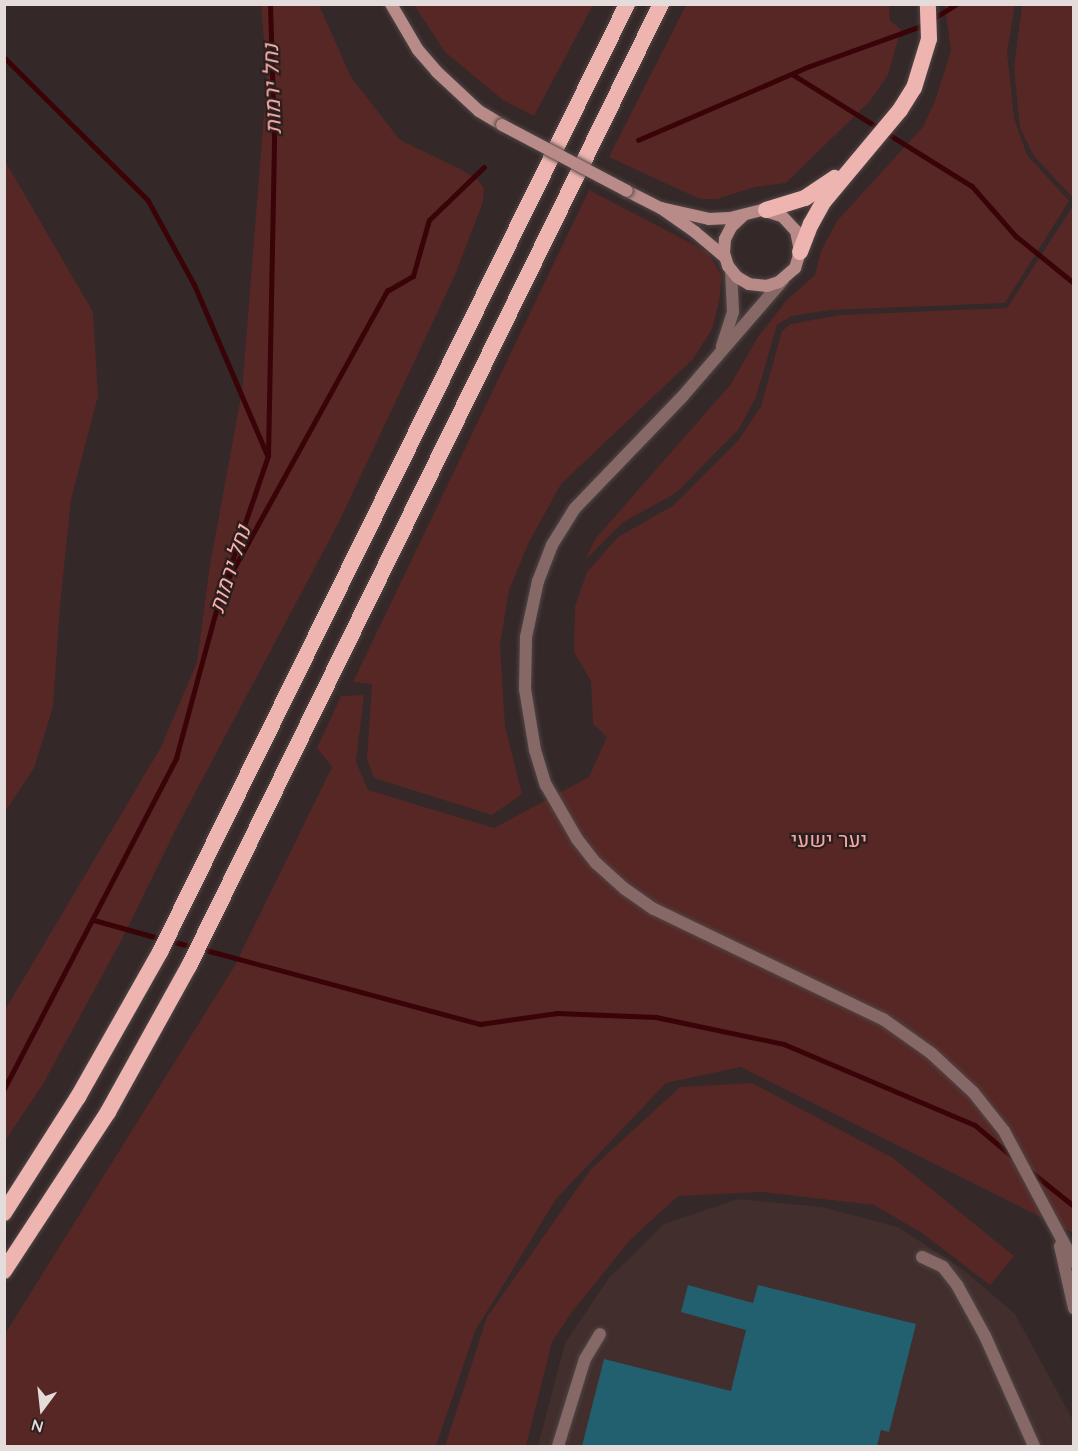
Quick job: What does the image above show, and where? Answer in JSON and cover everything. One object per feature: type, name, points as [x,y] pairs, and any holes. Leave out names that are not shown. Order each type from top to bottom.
[{"type":"highway","points":[[4,1213],[78,1097],[160,952],[627,4]]},
{"type":"highway","points":[[4,1271],[108,1112],[189,966],[661,4]]},
{"type":"highway","points":[[800,252],[816,214],[852,165],[900,110],[914,88],[929,39],[928,4]]},
{"type":"highway","points":[[766,210],[806,198],[852,165]]},
{"type":"main road","points":[[391,4],[418,50],[437,72],[479,111],[661,208],[708,241],[725,257],[731,270],[744,282],[758,286],[771,285],[783,280],[795,268],[800,252],[799,239],[792,224],[782,216],[766,210],[709,219],[661,208]]},
{"type":"main road","points":[[725,257],[726,235],[744,214]]},
{"type":"street","points":[[713,360],[727,335],[733,312],[731,270]]},
{"type":"street","points":[[783,280],[682,397],[575,508],[552,545],[538,581],[526,637],[525,689],[535,750],[546,785],[565,820],[596,863],[635,896],[692,928],[883,1019],[931,1053],[973,1092],[1004,1131],[1074,1262]]},
{"type":"street","points":[[1054,1222],[1074,1308]]},
{"type":"street","points":[[922,1257],[943,1267],[957,1286],[985,1336],[1034,1446]]},
{"type":"street","points":[[558,1446],[585,1359],[600,1334]]},
{"type":"shaded area","points":[[738,1199],[822,1207],[898,1227],[961,1268],[1015,1314],[1074,1422],[1073,1446],[538,1446],[565,1343],[608,1279],[664,1224]]},
{"type":"green space","points":[[261,5],[319,5],[351,77],[400,140],[477,179],[484,188],[483,202],[455,275],[339,522],[177,827],[121,941],[43,1084],[5,1141],[5,1010],[161,747],[197,662],[210,565],[242,391],[267,76]]},
{"type":"green space","points":[[414,5],[593,5],[534,116],[503,100],[445,52]]},
{"type":"green space","points":[[686,5],[889,5],[890,21],[901,29],[888,75],[870,101],[786,183],[755,187],[717,199],[700,199],[609,157]]},
{"type":"green space","points":[[945,5],[1015,5],[1007,52],[1014,118],[1027,155],[1069,201],[1005,303],[830,310],[791,316],[777,325],[756,397],[739,429],[676,493],[622,523],[585,560],[596,538],[731,384],[758,337],[787,300],[815,275],[821,251],[837,221],[923,127],[935,101],[951,51]]},
{"type":"green space","points":[[1022,5],[1073,5],[1073,198],[1034,156],[1020,128],[1014,68]]},
{"type":"green space","points":[[5,161],[93,312],[98,396],[71,499],[53,707],[34,768],[5,812]]},
{"type":"green space","points":[[589,190],[708,252],[722,277],[719,302],[712,329],[693,359],[561,484],[529,542],[509,590],[500,645],[505,726],[522,794],[492,815],[374,778],[367,759],[372,684],[353,682]]},
{"type":"green space","name":"יער ישעי","points":[[1073,206],[1073,1233],[741,1067],[666,1083],[556,1199],[475,1331],[436,1446],[5,1446],[5,1334],[234,967],[332,767],[317,748],[341,696],[364,695],[356,762],[368,790],[494,828],[589,777],[607,737],[593,724],[591,681],[574,652],[575,606],[587,572],[618,537],[674,505],[738,441],[761,406],[782,331],[791,324],[840,315],[1007,308]]},
{"type":"green space","points":[[752,1083],[893,1158],[1014,1256],[990,1285],[922,1233],[874,1205],[762,1192],[678,1196],[631,1239],[571,1313],[552,1342],[526,1446],[445,1446],[487,1317],[591,1169],[680,1087]]},
{"type":"building","points":[[688,1285],[753,1303],[758,1285],[916,1324],[889,1432],[881,1430],[877,1446],[582,1446],[604,1359],[731,1391],[746,1330],[681,1312]]},
{"type":"waterway","name":"נחל ירמות","points":[[4,1089],[176,758],[220,596],[268,456],[274,139],[270,4]]},
{"type":"waterway","points":[[931,20],[957,4]]},
{"type":"waterway","points":[[638,140],[810,66],[924,25]]},
{"type":"waterway","points":[[4,57],[148,200],[195,286],[267,454]]},
{"type":"waterway","points":[[792,74],[972,186],[1016,236],[1074,283]]},
{"type":"waterway","points":[[229,577],[387,291],[413,276],[429,220],[484,167]]},
{"type":"waterway","points":[[94,920],[162,939]]},
{"type":"waterway","points":[[170,941],[194,947]]},
{"type":"waterway","points":[[202,949],[480,1024],[557,1013],[656,1017],[784,1044],[975,1125],[1013,1157]]},
{"type":"waterway","points":[[1029,1170],[1074,1206]]}]
